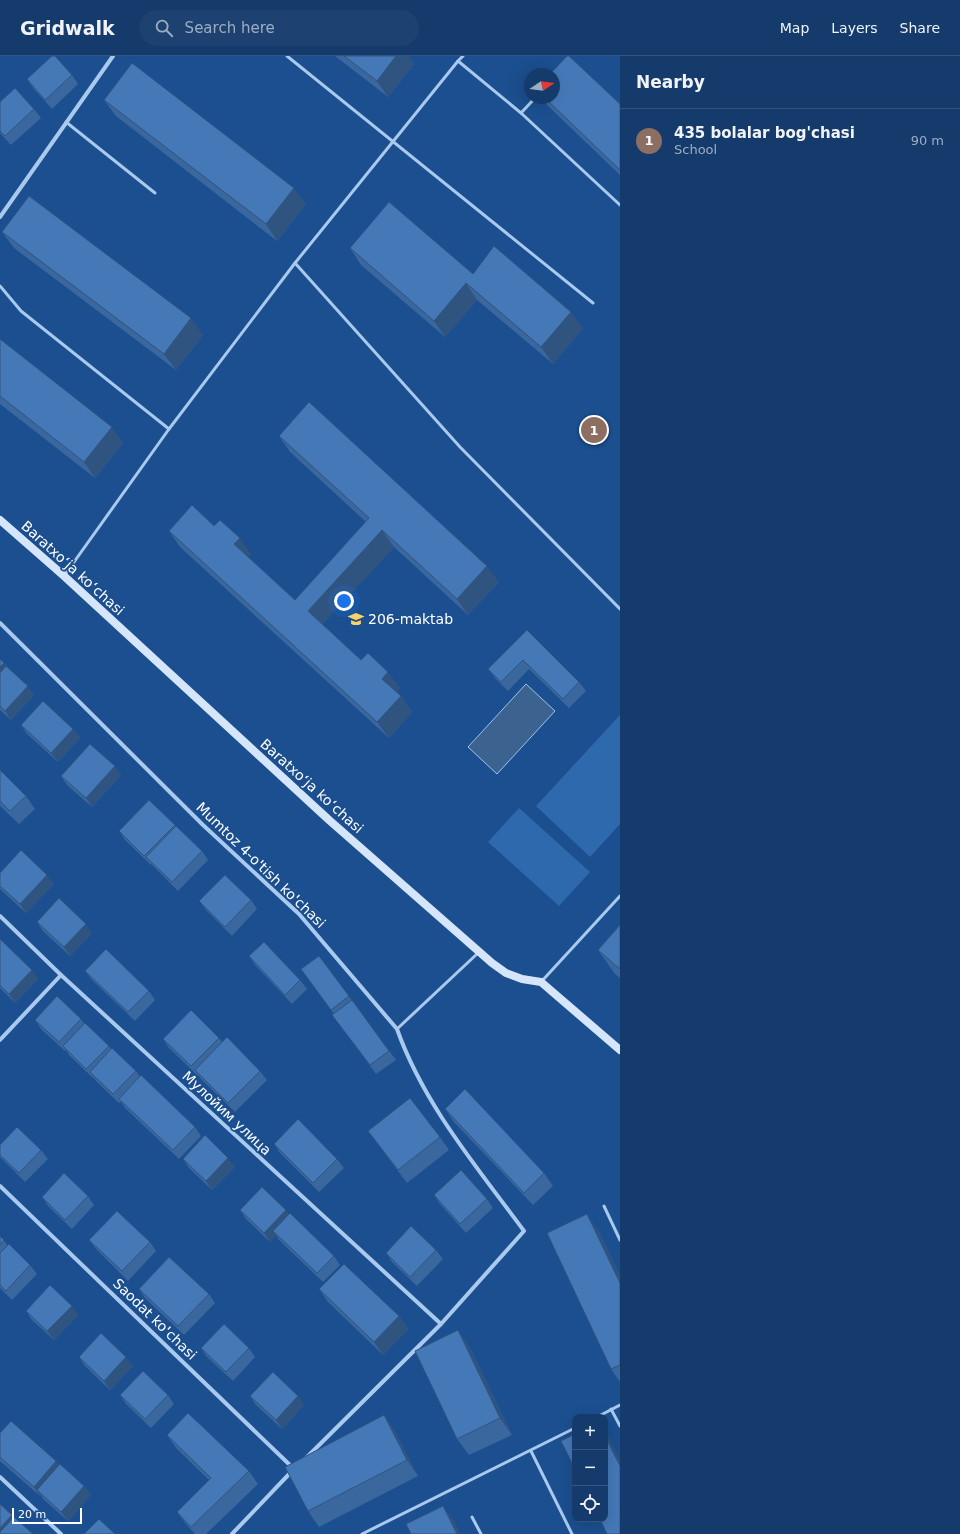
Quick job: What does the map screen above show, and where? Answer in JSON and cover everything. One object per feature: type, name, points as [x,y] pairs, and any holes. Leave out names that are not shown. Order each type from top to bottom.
[{"type":"street","points":[[0,217],[113,56]]},
{"type":"street","name":"Baratxoʻja koʻchasi","points":[[0,520],[64,576],[329,820],[480,952],[506,972],[522,979],[541,982]]},
{"type":"street","name":"Mumtoz 4-o'tish ko'chasi","points":[[0,623],[203,825],[299,914],[397,1029],[405,1051],[444,1123],[524,1231],[441,1324]]},
{"type":"street","name":"Мулойим улица","points":[[0,916],[61,975],[441,1324]]},
{"type":"street","points":[[0,1040],[61,975]]},
{"type":"street","points":[[541,982],[620,1050]]},
{"type":"street","name":"Saodat ko'chasi","points":[[0,1186],[295,1469]]},
{"type":"street","points":[[232,1534],[441,1324]]},
{"type":"street","points":[[0,1477],[61,1534]]},
{"type":"lane","points":[[287,56],[593,303]]},
{"type":"lane","points":[[64,576],[170,429],[295,263],[463,56]]},
{"type":"lane","points":[[458,61],[521,113],[620,205]]},
{"type":"lane","points":[[521,113],[529,104]]},
{"type":"lane","points":[[66,122],[155,193]]},
{"type":"lane","points":[[295,263],[460,448],[620,609]]},
{"type":"lane","points":[[0,286],[21,311],[170,429]]},
{"type":"lane","points":[[541,982],[620,896]]},
{"type":"lane","points":[[397,1029],[480,952]]},
{"type":"lane","points":[[604,1206],[620,1240]]},
{"type":"lane","points":[[603,1414],[620,1405]]},
{"type":"lane","points":[[612,1409],[620,1426]]},
{"type":"lane","points":[[362,1534],[572,1430]]},
{"type":"lane","points":[[531,1451],[572,1534]]},
{"type":"lane","points":[[472,1517],[481,1534]]},
{"type":"shaded area","points":[[526,684],[555,711],[497,774],[468,747]]},
{"type":"shaded area","points":[[620,715],[620,824],[590,857],[536,806]]},
{"type":"shaded area","points":[[519,808],[590,872],[559,906],[488,842]]},
{"type":"building","points":[[52,56],[55,56],[72,75],[45,100],[27,79]]},
{"type":"building","points":[[344,56],[396,56],[377,81]]},
{"type":"building","points":[[567,56],[569,56],[620,104],[620,170],[551,104],[560,104],[560,68],[556,68]]},
{"type":"building","points":[[132,63],[294,188],[266,224],[104,100]]},
{"type":"building","points":[[15,88],[34,109],[5,136],[0,131],[0,102]]},
{"type":"building","points":[[29,196],[191,318],[164,354],[2,232]]},
{"type":"building","points":[[389,202],[473,274],[494,246],[571,312],[541,347],[466,283],[434,321],[350,248]]},
{"type":"building","points":[[0,339],[112,427],[84,462],[0,396]]},
{"type":"building","points":[[309,402],[487,566],[457,599],[382,530],[308,611],[361,660],[368,653],[388,672],[382,679],[401,696],[377,722],[169,531],[192,505],[214,526],[220,520],[240,538],[234,544],[295,600],[369,518],[279,436]]},
{"type":"building","points":[[527,630],[579,682],[563,699],[523,660],[501,682],[488,669]]},
{"type":"building","points":[[0,659],[4,663],[0,667]]},
{"type":"building","points":[[6,666],[28,686],[5,711],[0,706],[0,673]]},
{"type":"building","points":[[43,701],[73,729],[51,753],[21,725]]},
{"type":"building","points":[[90,744],[115,766],[86,798],[61,776]]},
{"type":"building","points":[[0,770],[26,796],[10,811],[0,801]]},
{"type":"building","points":[[149,800],[175,825],[144,856],[119,831]]},
{"type":"building","points":[[176,826],[202,851],[172,882],[146,857]]},
{"type":"building","points":[[21,850],[47,875],[20,904],[0,886],[0,873]]},
{"type":"building","points":[[225,875],[251,900],[225,927],[199,901]]},
{"type":"building","points":[[59,898],[86,924],[64,947],[37,922]]},
{"type":"building","points":[[620,925],[620,969],[598,950]]},
{"type":"building","points":[[0,939],[32,970],[9,994],[0,985]]},
{"type":"building","points":[[264,942],[300,980],[285,995],[249,956]]},
{"type":"building","points":[[106,949],[149,991],[128,1012],[85,971]]},
{"type":"building","points":[[319,956],[349,996],[331,1010],[301,969]]},
{"type":"building","points":[[57,996],[81,1019],[59,1042],[35,1020]]},
{"type":"building","points":[[352,1000],[389,1051],[370,1065],[332,1015]]},
{"type":"building","points":[[191,1010],[219,1038],[191,1066],[163,1039]]},
{"type":"building","points":[[85,1023],[109,1046],[86,1069],[63,1046]]},
{"type":"building","points":[[227,1037],[260,1071],[228,1103],[195,1070]]},
{"type":"building","points":[[112,1048],[136,1071],[113,1094],[90,1072]]},
{"type":"building","points":[[141,1075],[195,1127],[173,1150],[119,1099]]},
{"type":"building","points":[[465,1089],[544,1173],[524,1193],[445,1109]]},
{"type":"building","points":[[410,1098],[440,1137],[398,1170],[368,1131]]},
{"type":"building","points":[[298,1119],[337,1159],[313,1183],[274,1144]]},
{"type":"building","points":[[17,1127],[41,1150],[19,1173],[0,1155],[0,1145]]},
{"type":"building","points":[[205,1135],[228,1158],[206,1181],[183,1159]]},
{"type":"building","points":[[461,1170],[487,1199],[460,1224],[434,1195]]},
{"type":"building","points":[[64,1173],[88,1196],[65,1220],[42,1197]]},
{"type":"building","points":[[262,1187],[286,1210],[264,1233],[240,1210]]},
{"type":"building","points":[[117,1211],[150,1242],[122,1271],[89,1240]]},
{"type":"building","points":[[290,1213],[334,1256],[317,1273],[273,1231]]},
{"type":"building","points":[[587,1214],[620,1283],[620,1365],[611,1369],[547,1233]]},
{"type":"building","points":[[411,1226],[436,1250],[410,1277],[386,1253]]},
{"type":"building","points":[[0,1236],[4,1240],[0,1245]]},
{"type":"building","points":[[9,1244],[30,1265],[6,1291],[0,1285],[0,1253]]},
{"type":"building","points":[[169,1257],[209,1294],[178,1326],[139,1289]]},
{"type":"building","points":[[344,1264],[399,1316],[374,1342],[319,1289]]},
{"type":"building","points":[[50,1285],[72,1306],[47,1331],[26,1311]]},
{"type":"building","points":[[224,1324],[249,1348],[226,1372],[201,1348]]},
{"type":"building","points":[[458,1330],[500,1418],[457,1439],[415,1351]]},
{"type":"building","points":[[101,1333],[126,1357],[104,1381],[79,1357]]},
{"type":"building","points":[[143,1371],[168,1395],[145,1419],[120,1395]]},
{"type":"building","points":[[273,1372],[298,1396],[276,1420],[250,1396]]},
{"type":"building","points":[[188,1413],[249,1471],[191,1527],[177,1512],[211,1478],[167,1435]]},
{"type":"building","points":[[384,1415],[407,1460],[308,1511],[285,1467]]},
{"type":"building","points":[[11,1421],[56,1461],[34,1487],[0,1457],[0,1433]]},
{"type":"building","points":[[572,1436],[572,1463],[561,1441]]},
{"type":"building","points":[[608,1442],[620,1466],[620,1534],[607,1534],[601,1522],[608,1522]]},
{"type":"building","points":[[60,1464],[84,1486],[61,1512],[37,1490]]},
{"type":"building","points":[[0,1504],[12,1515],[0,1528]]},
{"type":"building","points":[[443,1506],[457,1534],[411,1534],[406,1524]]},
{"type":"building","points":[[14,1517],[33,1534],[0,1534],[0,1532]]},
{"type":"building","points":[[99,1519],[115,1534],[84,1534]]},
{"type":"place","name":"435 bolalar bog'chasi","points":[[594,430]]},
{"type":"place","name":"206-maktab","points":[[356,619]]}]
